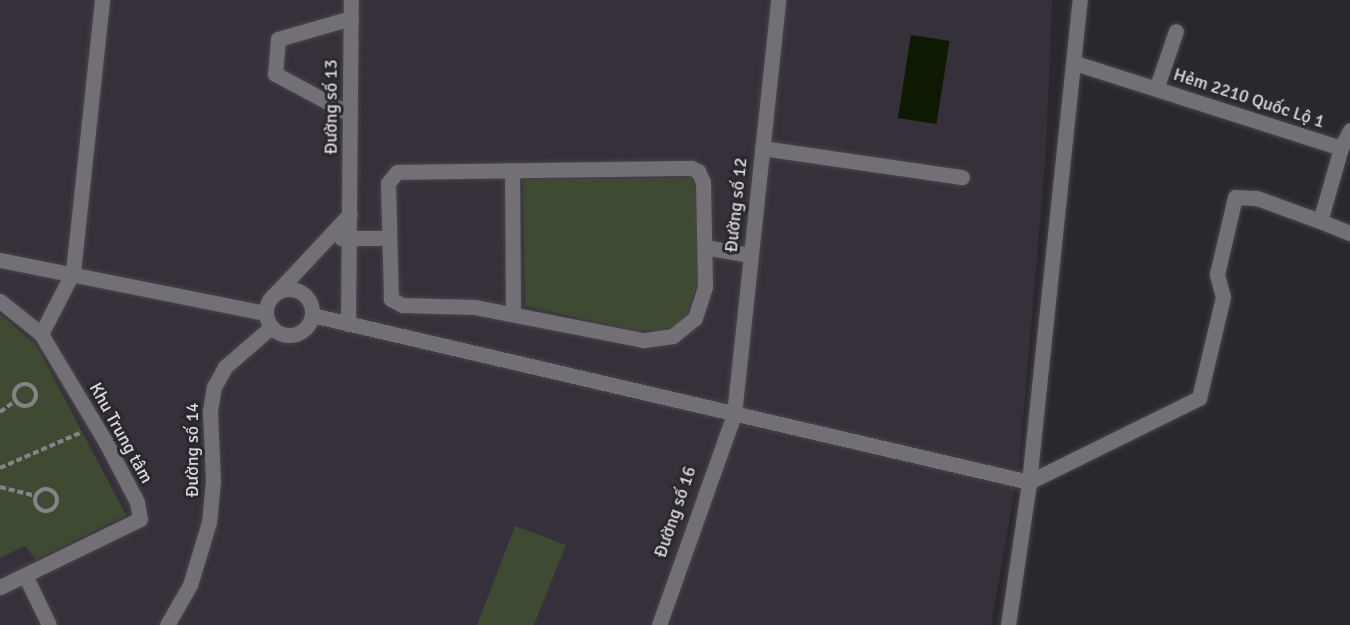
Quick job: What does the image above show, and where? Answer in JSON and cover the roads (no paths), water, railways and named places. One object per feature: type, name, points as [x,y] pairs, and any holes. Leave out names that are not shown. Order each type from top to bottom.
[{"type":"street","points":[[41,334],[73,272],[102,0]]},
{"type":"street","name":"Đường số 13","points":[[348,324],[351,0]]},
{"type":"street","name":"Đường số 12","points":[[734,414],[778,0]]},
{"type":"street","points":[[1008,625],[1029,482],[1053,237],[1076,63],[1080,0]]},
{"type":"street","points":[[350,114],[275,74],[278,39],[351,18]]},
{"type":"street","points":[[1156,89],[1176,31]]},
{"type":"street","name":"Hẻm 2210 Quốc Lộ 1","points":[[1076,63],[1341,148],[1320,221]]},
{"type":"street","points":[[1341,148],[1350,130]]},
{"type":"street","points":[[762,148],[962,177]]},
{"type":"street","points":[[695,169],[703,182],[705,247],[702,303],[690,325],[673,336],[643,340],[475,307],[396,303],[389,292],[389,238],[388,183],[393,174],[512,170],[695,169]]},
{"type":"street","points":[[512,170],[513,314]]},
{"type":"street","points":[[312,315],[1029,482],[1199,398],[1223,297],[1217,274],[1235,197],[1257,198],[1350,233]]},
{"type":"street","points":[[268,320],[272,297],[350,214]]},
{"type":"street","points":[[326,238],[389,238]]},
{"type":"street","points":[[705,247],[750,255]]},
{"type":"street","points":[[0,260],[73,272],[268,320],[279,333],[294,335],[306,328],[312,315],[310,301],[299,292],[285,290],[272,297]]},
{"type":"street","name":"Khu Trung tâm","points":[[0,301],[41,334],[96,426],[137,502],[140,519],[0,587]]},
{"type":"street","name":"Đường số 14","points":[[167,625],[190,585],[209,522],[213,481],[210,411],[214,387],[225,367],[268,320]]},
{"type":"street","name":"Đường số 16","points":[[658,625],[734,414]]},
{"type":"street","points":[[25,575],[50,625]]}]
